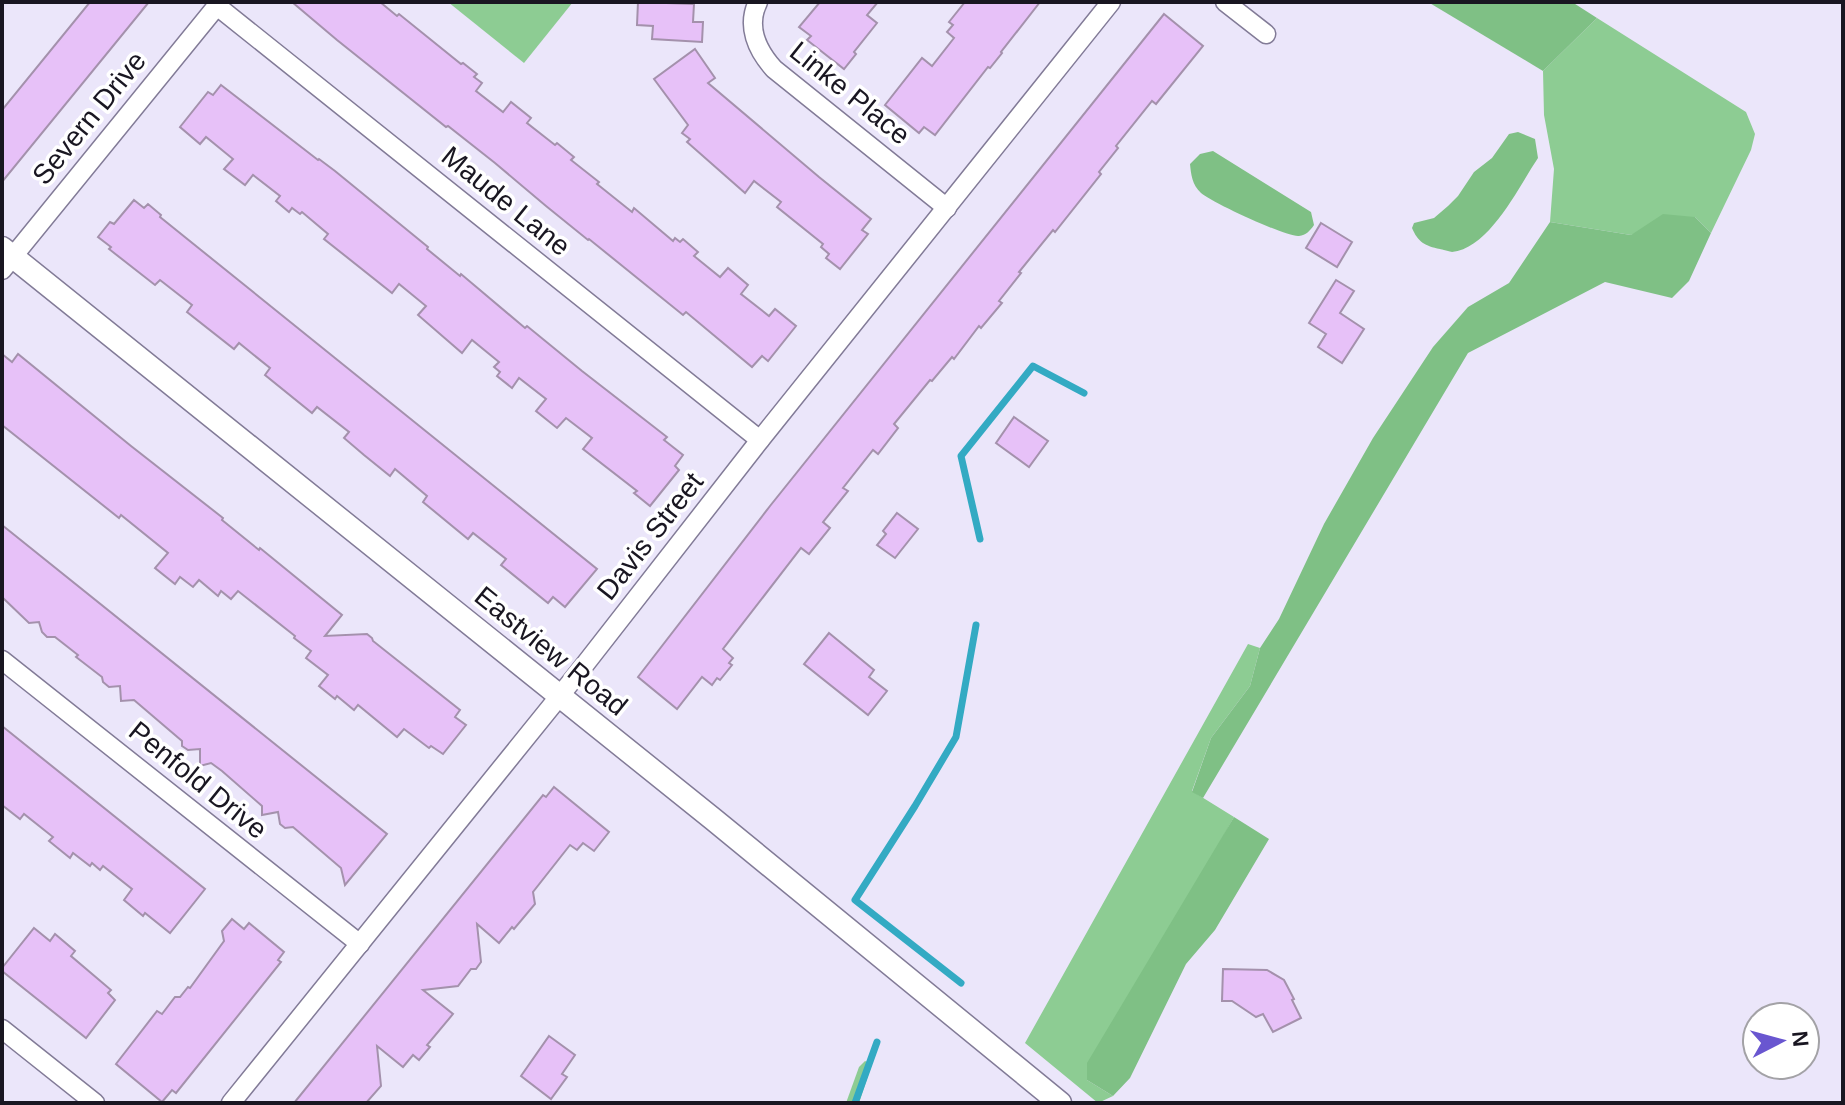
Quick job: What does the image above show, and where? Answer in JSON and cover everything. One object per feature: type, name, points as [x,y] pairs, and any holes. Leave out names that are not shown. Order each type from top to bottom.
[{"type":"street","name":"Linke Place","points":[[758,2],[752,20],[757,46],[764,59],[947,208]]},
{"type":"street","name":"Davis Street","points":[[231,1103],[559,697],[760,440],[1111,2]]},
{"type":"street","points":[[1225,2],[1266,34]]},
{"type":"street","name":"Severn Drive","points":[[6,258],[218,4]]},
{"type":"street","name":"Maude Lane","points":[[218,4],[760,440]]},
{"type":"street","name":"Eastview Road","points":[[6,258],[713,819],[1060,1103]]},
{"type":"street","name":"Penfold Drive","points":[[2,660],[360,944]]},
{"type":"street","points":[[2,1029],[95,1103]]},
{"type":"green space","points":[[448,2],[573,2],[524,63]]},
{"type":"green space","points":[[1428,2],[1572,2],[1597,18],[1543,71]]},
{"type":"green space","points":[[1597,18],[1746,112],[1755,134],[1751,150],[1711,233],[1695,217],[1631,235],[1550,222],[1554,169],[1544,115],[1543,71]]},
{"type":"green space","points":[[1518,132],[1535,139],[1538,158],[1491,228],[1466,248],[1452,252],[1423,243],[1412,228],[1414,223],[1434,218],[1448,206],[1474,172],[1492,158],[1509,134]]},
{"type":"green space","points":[[1213,151],[1311,212],[1314,225],[1304,235],[1292,235],[1250,219],[1201,193],[1194,183],[1190,164],[1200,154]]},
{"type":"green space","points":[[1663,214],[1695,217],[1711,233],[1689,281],[1672,298],[1605,282],[1468,353],[1203,798],[1192,792],[1211,738],[1250,686],[1260,648],[1279,619],[1324,524],[1373,438],[1433,347],[1468,307],[1509,283],[1550,222],[1631,235]]},
{"type":"green space","points":[[1248,644],[1260,648],[1250,686],[1211,738],[1192,791],[1234,817],[1087,1080],[1113,1096],[1098,1103],[1025,1043]]},
{"type":"green space","points":[[1234,817],[1269,839],[1215,930],[1186,964],[1130,1078],[1113,1096],[1087,1080],[1087,1063]]},
{"type":"green space","points":[[865,1061],[872,1064],[859,1103],[846,1103],[859,1067]]},
{"type":"building","points":[[90,2],[149,2],[2,182],[2,110]]},
{"type":"building","points":[[292,2],[380,2],[397,16],[399,14],[477,74],[474,77],[482,83],[476,91],[503,112],[511,102],[531,118],[527,123],[574,157],[571,160],[632,212],[634,208],[673,241],[675,238],[680,242],[683,239],[698,252],[694,256],[720,277],[728,268],[748,285],[741,294],[769,316],[775,309],[796,326],[768,361],[762,356],[752,367],[686,312],[683,315],[588,240]]},
{"type":"building","points":[[638,2],[694,4],[693,22],[703,22],[702,42],[652,39],[653,26],[637,25]]},
{"type":"building","points":[[820,2],[878,2],[867,15],[877,23],[844,69],[807,40],[811,36],[799,27]]},
{"type":"building","points":[[965,2],[1040,2],[935,135],[924,127],[919,133],[885,105],[922,58],[932,66],[954,38],[947,32],[953,25],[949,22]]},
{"type":"building","points":[[1164,14],[1203,46],[1156,104],[1152,101],[1116,146],[1118,148],[1099,172],[1101,174],[1019,272],[999,301],[1002,303],[981,328],[979,326],[954,359],[952,357],[930,380],[894,424],[898,428],[878,454],[873,450],[843,488],[848,491],[823,522],[830,528],[809,554],[801,548],[723,649],[733,658],[729,663],[732,665],[712,685],[702,677],[677,709],[638,677],[770,506]]},
{"type":"building","points":[[695,49],[715,78],[708,83],[871,219],[862,230],[868,234],[840,269],[826,258],[829,254],[821,247],[823,244],[777,207],[781,202],[754,181],[745,193],[687,142],[690,139],[682,133],[688,125],[654,79]]},
{"type":"building","points":[[221,85],[335,171],[460,276],[667,437],[664,440],[683,455],[675,466],[679,470],[650,506],[634,493],[637,491],[583,449],[592,438],[566,418],[557,428],[536,411],[546,399],[519,378],[512,388],[497,376],[500,372],[494,367],[499,362],[472,340],[462,353],[418,315],[426,306],[399,284],[392,293],[324,239],[328,234],[302,212],[300,214],[292,208],[289,212],[276,201],[280,196],[253,175],[245,185],[224,169],[233,159],[206,137],[200,144],[180,127],[208,92],[213,95]]},
{"type":"building","points":[[134,200],[144,208],[148,204],[160,217],[597,569],[565,607],[553,597],[548,603],[501,565],[506,559],[473,533],[468,539],[423,502],[427,496],[395,469],[390,476],[344,438],[349,432],[317,407],[312,413],[265,375],[270,368],[239,343],[234,349],[187,312],[192,305],[160,280],[155,285],[109,249],[111,247],[98,237],[110,222],[114,224]]},
{"type":"building","points":[[1321,223],[1352,242],[1337,267],[1306,248]]},
{"type":"building","points":[[1336,280],[1354,291],[1340,313],[1364,329],[1342,363],[1318,347],[1326,334],[1309,323]]},
{"type":"building","points":[[2,354],[12,362],[18,354],[342,615],[325,636],[367,634],[460,710],[455,717],[466,725],[443,754],[431,746],[429,748],[404,729],[397,737],[358,705],[354,710],[337,696],[335,699],[319,686],[328,675],[306,658],[311,651],[238,591],[231,599],[221,591],[218,596],[199,580],[193,587],[180,577],[175,584],[155,568],[168,553],[2,425]]},
{"type":"building","points":[[1014,417],[1048,441],[1029,467],[996,443]]},
{"type":"building","points":[[897,513],[918,529],[895,558],[877,545]]},
{"type":"building","points":[[2,525],[387,834],[345,885],[341,868],[293,827],[285,828],[280,824],[278,812],[262,815],[262,806],[222,771],[211,763],[200,766],[200,749],[188,750],[182,746],[182,741],[134,700],[121,701],[120,686],[109,687],[102,677],[76,657],[78,655],[55,637],[47,637],[39,622],[29,623],[2,597]]},
{"type":"building","points":[[829,633],[874,670],[869,677],[887,691],[868,715],[804,664]]},
{"type":"building","points":[[2,726],[205,889],[170,933],[124,900],[132,889],[103,866],[100,870],[92,863],[90,866],[73,853],[70,858],[49,841],[53,837],[24,814],[20,819],[2,805]]},
{"type":"building","points":[[554,787],[609,832],[594,851],[583,843],[577,850],[570,845],[533,892],[535,904],[499,943],[477,924],[481,962],[476,969],[471,969],[458,986],[423,990],[453,1014],[427,1045],[430,1047],[419,1060],[413,1055],[403,1067],[377,1046],[381,1086],[366,1103],[294,1103],[543,795],[546,797]]},
{"type":"building","points":[[232,919],[244,929],[249,923],[284,952],[278,960],[281,962],[176,1093],[172,1090],[162,1102],[116,1064],[157,1011],[162,1014],[175,997],[180,997],[190,988],[224,941],[222,931]]},
{"type":"building","points":[[34,928],[50,941],[55,934],[75,951],[71,956],[111,990],[108,993],[115,1000],[86,1038],[2,971]]},
{"type":"building","points":[[1223,969],[1267,970],[1284,980],[1301,1018],[1273,1032],[1263,1014],[1256,1017],[1232,1001],[1222,1001]]},
{"type":"building","points":[[549,1036],[575,1055],[562,1074],[567,1077],[551,1099],[521,1076]]},
{"type":"waterway","points":[[980,539],[961,456],[1033,366],[1084,393]]},
{"type":"waterway","points":[[961,983],[855,900],[956,737],[976,625]]},
{"type":"waterway","points":[[855,1103],[877,1042]]}]
